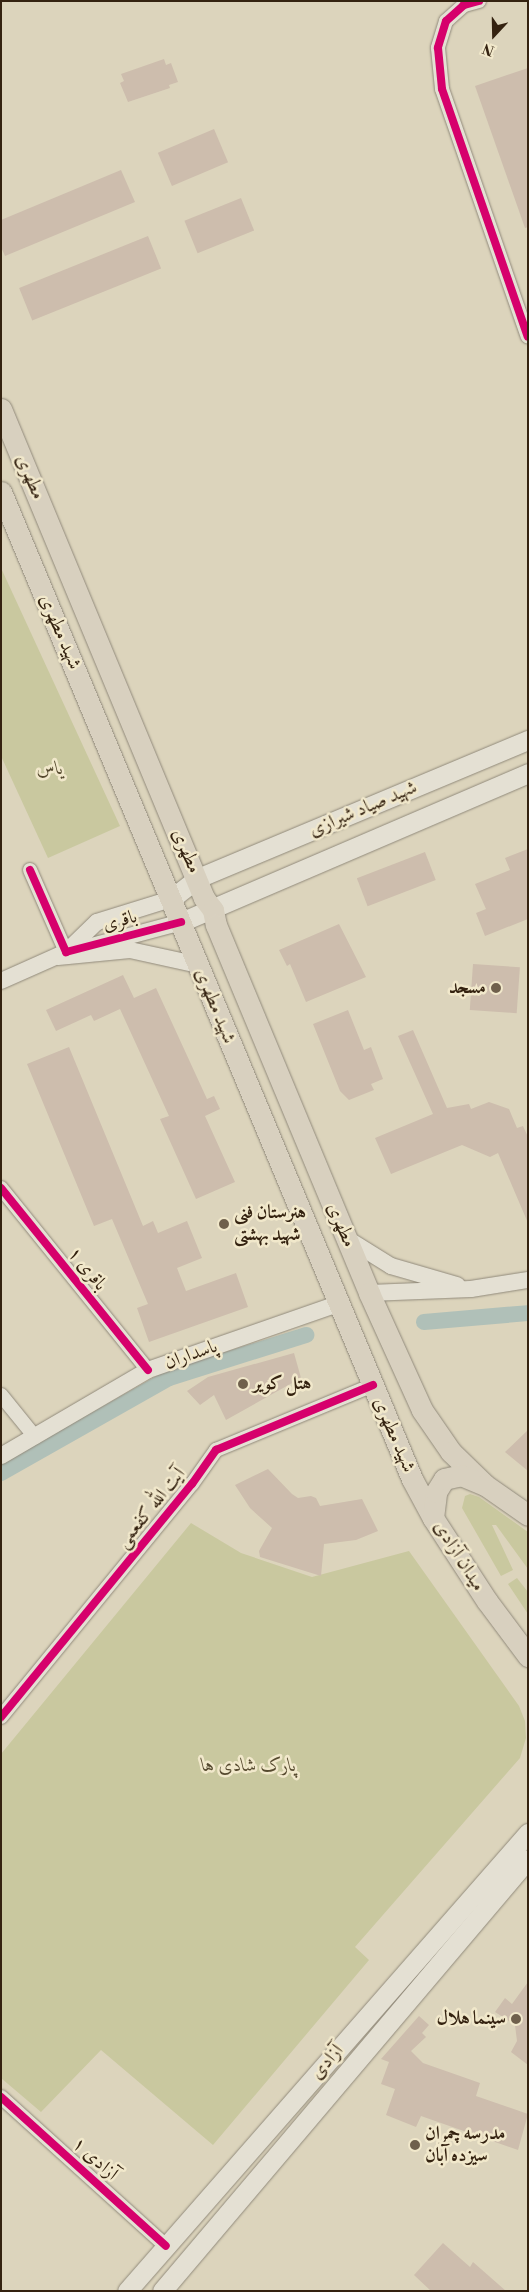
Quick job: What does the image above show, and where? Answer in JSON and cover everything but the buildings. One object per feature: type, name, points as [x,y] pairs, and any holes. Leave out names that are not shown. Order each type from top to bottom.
[{"type":"main road","name":"مطهری","points":[[1,409],[213,910],[216,925],[369,1293]]},
{"type":"main road","name":"شهید مطهری","points":[[1,492],[182,922],[338,1304],[412,1479],[433,1518]]},
{"type":"main road","name":"شهید صیاد شیرازی","points":[[171,899],[198,878],[528,740]]},
{"type":"main road","name":"شهید صیاد شیرازی","points":[[182,922],[528,774]]},
{"type":"main road","name":"شهید مطهری","points":[[369,1293],[422,1410],[451,1452],[485,1486]]},
{"type":"main road","points":[[338,1304],[369,1293]]},
{"type":"main road","name":"میدان آزادی","points":[[528,1515],[485,1486],[461,1476],[444,1479],[436,1492],[433,1518],[528,1656]]},
{"type":"main road","name":"آزادی","points":[[127,2291],[528,1833]]},
{"type":"main road","name":"آزادی","points":[[162,2291],[528,1859]]},
{"type":"street","points":[[479,1],[464,6],[446,21],[438,48],[442,89],[528,337]]},
{"type":"street","points":[[30,870],[61,955]]},
{"type":"street","points":[[61,955],[97,922],[171,899]]},
{"type":"street","name":"باقری","points":[[1,981],[61,955],[182,922]]},
{"type":"street","points":[[61,955],[130,950],[199,965]]},
{"type":"street","name":"باقری ۱","points":[[1,1188],[148,1370]]},
{"type":"street","points":[[346,1238],[391,1266],[471,1289]]},
{"type":"street","points":[[369,1293],[471,1289],[528,1280]]},
{"type":"street","name":"پاسداران","points":[[1,1456],[148,1370],[338,1304]]},
{"type":"street","name":"آیت الله کفعمی","points":[[1,1717],[192,1484],[216,1450],[373,1385]]},
{"type":"street","points":[[1,1395],[34,1437]]},
{"type":"street","name":"آزادی ۱","points":[[1,2097],[166,2246]]},
{"type":"green space","name":"یاس","points":[[1,568],[120,826],[48,858],[1,756]]},
{"type":"green space","points":[[470,1494],[479,1497],[528,1532],[528,1569],[496,1525],[492,1525],[513,1570],[501,1576],[462,1508],[465,1496]]},
{"type":"green space","name":"پارک شادی ها","points":[[191,1523],[241,1553],[312,1577],[409,1551],[519,1706],[525,1721],[526,1738],[520,1758],[355,1947],[369,1960],[213,2145],[101,2050],[41,2112],[1,2078],[1,1754]]},
{"type":"green space","points":[[517,1578],[528,1592],[528,1614],[508,1584]]},
{"type":"waterway","points":[[424,1322],[528,1313]]},
{"type":"waterway","points":[[1,1473],[169,1378],[306,1335]]},
{"type":"cycle path","points":[[479,1],[464,5],[446,21],[438,48],[442,89],[528,337]]},
{"type":"cycle path","points":[[30,870],[66,952],[181,922]]},
{"type":"cycle path","points":[[1,1188],[148,1370]]},
{"type":"cycle path","points":[[1,1717],[192,1484],[216,1450],[373,1385]]},
{"type":"cycle path","points":[[1,2097],[166,2246]]},
{"type":"place","name":"مسجد","points":[[496,988]]},
{"type":"place","name":"هنرستان فنی شهید بهشتی","points":[[224,1224]]},
{"type":"place","name":"هتل کویر","points":[[243,1384]]},
{"type":"place","name":"سینما هلال","points":[[516,2019]]},
{"type":"place","name":"مدرسه چمران سیزده آبان","points":[[415,2145]]}]
